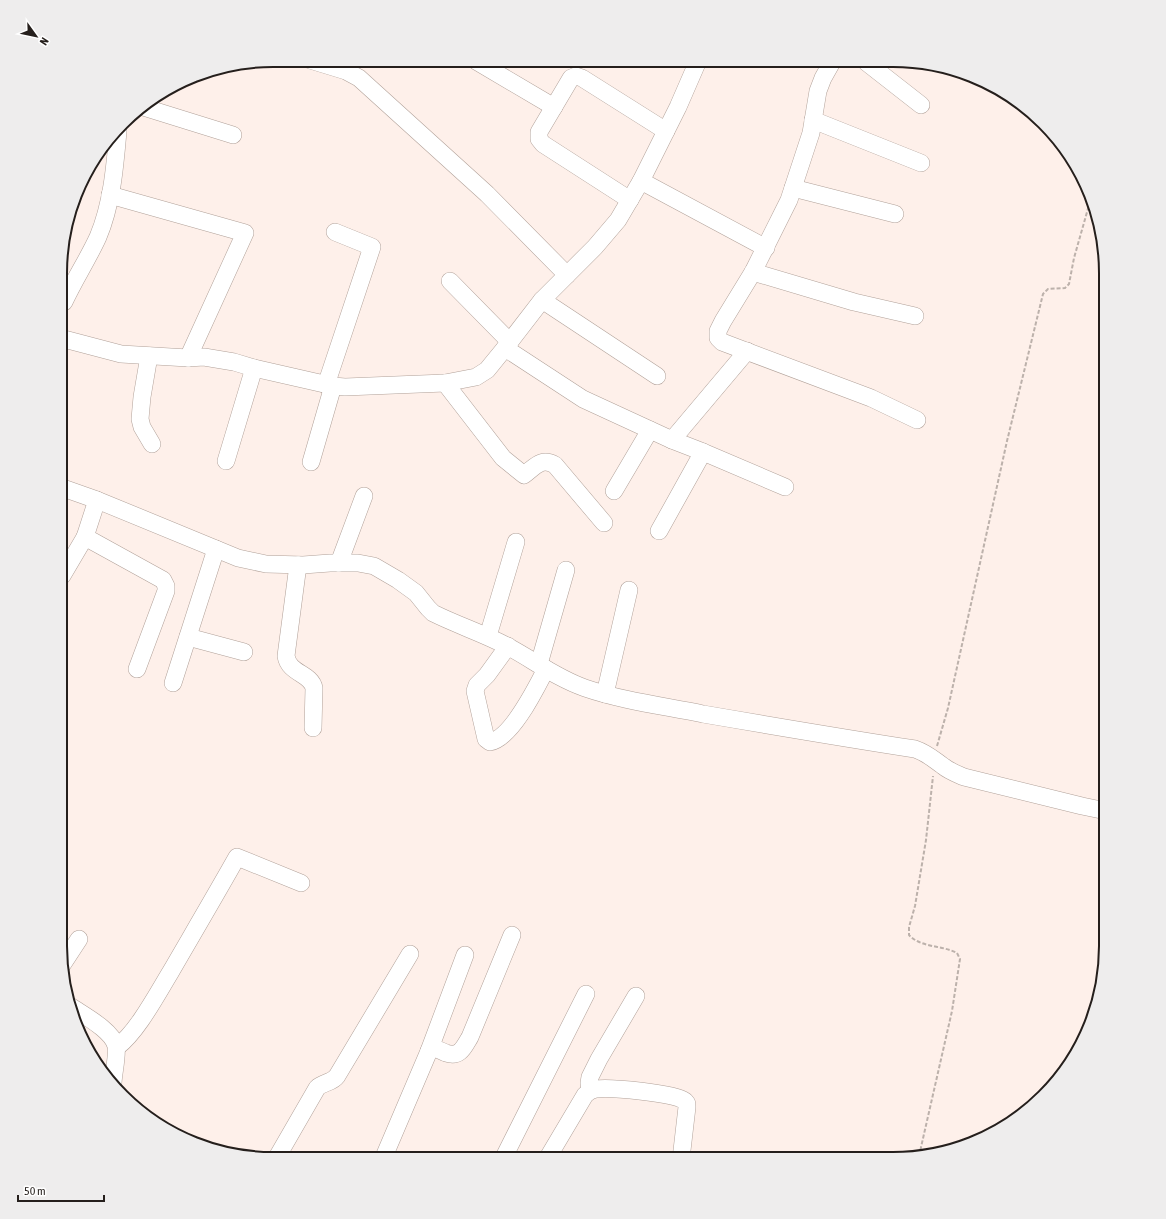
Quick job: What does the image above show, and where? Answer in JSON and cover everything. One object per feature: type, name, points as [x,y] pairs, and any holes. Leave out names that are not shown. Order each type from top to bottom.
[{"type":"street","points":[[333,67],[346,71],[359,78],[488,194],[567,275]]},
{"type":"street","points":[[486,67],[554,107]]},
{"type":"street","points":[[67,340],[121,354],[188,358],[204,357],[234,362],[329,386],[345,387],[445,383],[476,377],[487,370],[542,300],[595,247],[614,225],[641,181],[695,67]]},
{"type":"street","points":[[829,67],[818,91],[810,133],[789,200],[753,272],[718,331],[718,338],[722,342],[871,398],[917,420]]},
{"type":"street","points":[[872,67],[921,105]]},
{"type":"street","points":[[630,200],[543,144],[538,139],[539,132],[571,78],[576,76],[582,78],[666,131]]},
{"type":"street","points":[[149,109],[233,135]]},
{"type":"street","points":[[813,120],[921,163]]},
{"type":"street","points":[[67,296],[98,237],[107,211],[116,157],[117,138]]},
{"type":"street","points":[[641,181],[766,248]]},
{"type":"street","points":[[793,188],[895,214]]},
{"type":"street","points":[[110,195],[245,233],[188,358]]},
{"type":"street","points":[[312,462],[329,386],[372,247],[335,232]]},
{"type":"street","points":[[753,272],[854,302],[915,316]]},
{"type":"street","points":[[450,281],[508,345],[583,399],[672,440],[785,487]]},
{"type":"street","points":[[542,300],[657,376]]},
{"type":"street","points":[[672,440],[747,351]]},
{"type":"street","points":[[149,356],[140,419],[142,427],[152,444]]},
{"type":"street","points":[[226,461],[254,368]]},
{"type":"street","points":[[445,383],[503,458],[524,475],[541,462],[549,461],[555,465],[604,523]]},
{"type":"street","points":[[614,491],[650,430]]},
{"type":"street","points":[[659,531],[703,452]]},
{"type":"street","points":[[67,489],[97,500],[238,558],[256,562],[298,565],[358,563],[374,566],[398,580],[416,593],[433,613],[508,646],[542,667],[583,688],[640,702],[924,752],[949,770],[964,777],[1099,810]]},
{"type":"street","points":[[339,563],[364,496]]},
{"type":"street","points":[[67,568],[85,537],[97,500]]},
{"type":"street","points":[[85,537],[163,580],[166,586],[166,591],[137,669]]},
{"type":"street","points":[[488,636],[516,542]]},
{"type":"street","points":[[173,683],[216,549]]},
{"type":"street","points":[[298,565],[286,656],[287,662],[290,666],[313,684],[313,728]]},
{"type":"street","points":[[508,646],[487,675],[477,685],[475,691],[486,738],[490,742],[496,741],[518,719],[542,667],[566,570]]},
{"type":"street","points":[[605,694],[629,590]]},
{"type":"street","points":[[188,638],[244,652]]},
{"type":"street","points":[[117,1047],[133,1031],[157,994],[237,857],[301,883]]},
{"type":"street","points":[[429,1051],[433,1048],[451,1055],[456,1055],[462,1050],[470,1037],[512,935]]},
{"type":"street","points":[[67,957],[79,939]]},
{"type":"street","points":[[280,1152],[317,1088],[320,1084],[331,1082],[337,1076],[410,954]]},
{"type":"street","points":[[386,1152],[429,1051],[465,955]]},
{"type":"street","points":[[507,1152],[586,994]]},
{"type":"street","points":[[590,1090],[590,1077],[636,996]]},
{"type":"street","points":[[79,1016],[103,1028],[112,1038],[117,1047],[114,1076]]},
{"type":"street","points":[[551,1152],[585,1094],[590,1090],[596,1089],[643,1091],[684,1100],[687,1107],[682,1152]]},
{"type":"path","points":[[920,1150],[952,1011],[960,959],[957,953],[951,949],[914,940],[909,935],[909,927],[915,906],[926,840],[937,747],[948,708],[1009,434],[1043,294],[1048,288],[1065,288],[1068,284],[1088,208]]}]
